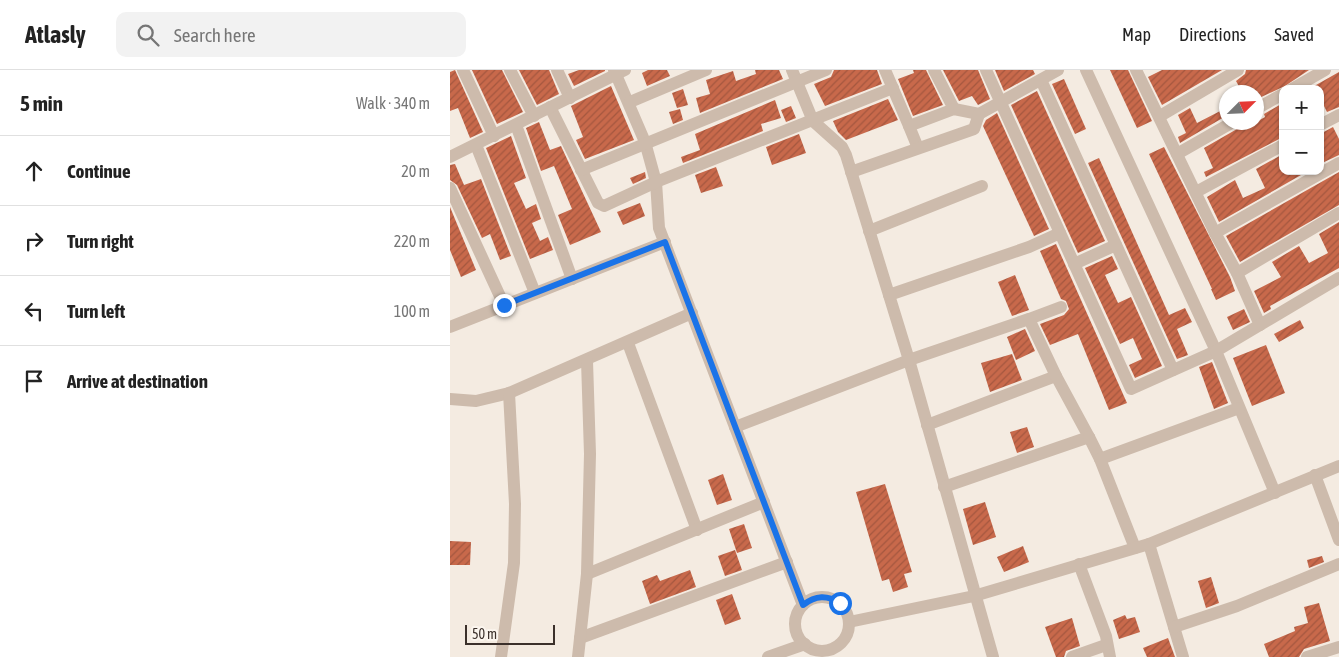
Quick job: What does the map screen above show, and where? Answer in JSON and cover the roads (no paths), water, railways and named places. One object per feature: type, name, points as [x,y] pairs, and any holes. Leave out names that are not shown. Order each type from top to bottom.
[{"type":"street","points":[[463,70],[494,136]]},
{"type":"street","points":[[510,70],[534,116]]},
{"type":"street","points":[[557,70],[570,98]]},
{"type":"street","points":[[630,102],[706,70]]},
{"type":"street","points":[[792,70],[813,121],[843,149],[851,172],[909,360],[974,596],[993,657]]},
{"type":"street","points":[[581,170],[645,142],[826,70]]},
{"type":"street","points":[[885,70],[918,148]]},
{"type":"street","points":[[934,70],[954,109]]},
{"type":"street","points":[[986,70],[1131,389],[1216,351],[1339,278]]},
{"type":"street","points":[[909,126],[954,109],[978,114],[1058,70]]},
{"type":"street","points":[[1086,70],[1216,351],[1275,493]]},
{"type":"street","points":[[1136,70],[1160,116],[1215,233],[1238,273],[1260,325]]},
{"type":"street","points":[[1160,116],[1238,70]]},
{"type":"street","points":[[1299,85],[1325,70]]},
{"type":"street","points":[[451,153],[476,145],[619,71],[645,142],[656,182],[659,228],[803,605]]},
{"type":"street","points":[[1040,80],[1173,370]]},
{"type":"street","points":[[550,107],[601,206],[656,182],[893,88]]},
{"type":"street","points":[[1264,105],[1279,96]]},
{"type":"street","points":[[851,172],[974,129],[978,114]]},
{"type":"street","points":[[1324,123],[1339,115]]},
{"type":"street","points":[[516,125],[572,278]]},
{"type":"street","points":[[1177,154],[1219,130]]},
{"type":"street","points":[[476,145],[535,293]]},
{"type":"street","points":[[1196,192],[1279,147]]},
{"type":"street","points":[[1215,233],[1339,163]]},
{"type":"street","points":[[869,231],[982,186]]},
{"type":"street","points":[[450,188],[504,305]]},
{"type":"street","points":[[1238,273],[1339,213]]},
{"type":"street","points":[[889,295],[1029,247],[1060,233]]},
{"type":"street","points":[[450,327],[665,242]]},
{"type":"street","points":[[1074,264],[1116,245]]},
{"type":"street","points":[[735,427],[909,360],[1061,307]]},
{"type":"street","points":[[450,399],[476,401],[509,394],[692,314]]},
{"type":"street","points":[[1029,319],[1056,376],[1100,459],[1135,548]]},
{"type":"street","points":[[628,342],[697,530]]},
{"type":"street","points":[[578,657],[587,574],[590,454],[587,361]]},
{"type":"street","points":[[927,425],[1056,376]]},
{"type":"street","points":[[501,657],[514,563],[515,504],[509,394]]},
{"type":"street","points":[[1100,459],[1239,408]]},
{"type":"street","points":[[944,487],[1089,437]]},
{"type":"street","points":[[850,622],[974,596],[1149,544],[1339,466]]},
{"type":"street","points":[[1316,475],[1339,540]]},
{"type":"street","points":[[587,574],[764,502]]},
{"type":"street","points":[[1149,544],[1183,657]]},
{"type":"street","points":[[580,638],[787,562]]},
{"type":"street","points":[[1072,657],[1108,651],[1106,636],[1079,564]]},
{"type":"street","points":[[1174,627],[1237,606],[1339,564]]},
{"type":"street","points":[[820,596],[831,598],[840,603],[847,612],[850,622],[843,642],[825,654],[805,644],[798,636],[795,626],[797,615],[803,605],[810,599],[820,596]]},
{"type":"street","points":[[768,657],[805,644]]},
{"type":"street","points":[[1307,657],[1339,647]]}]
